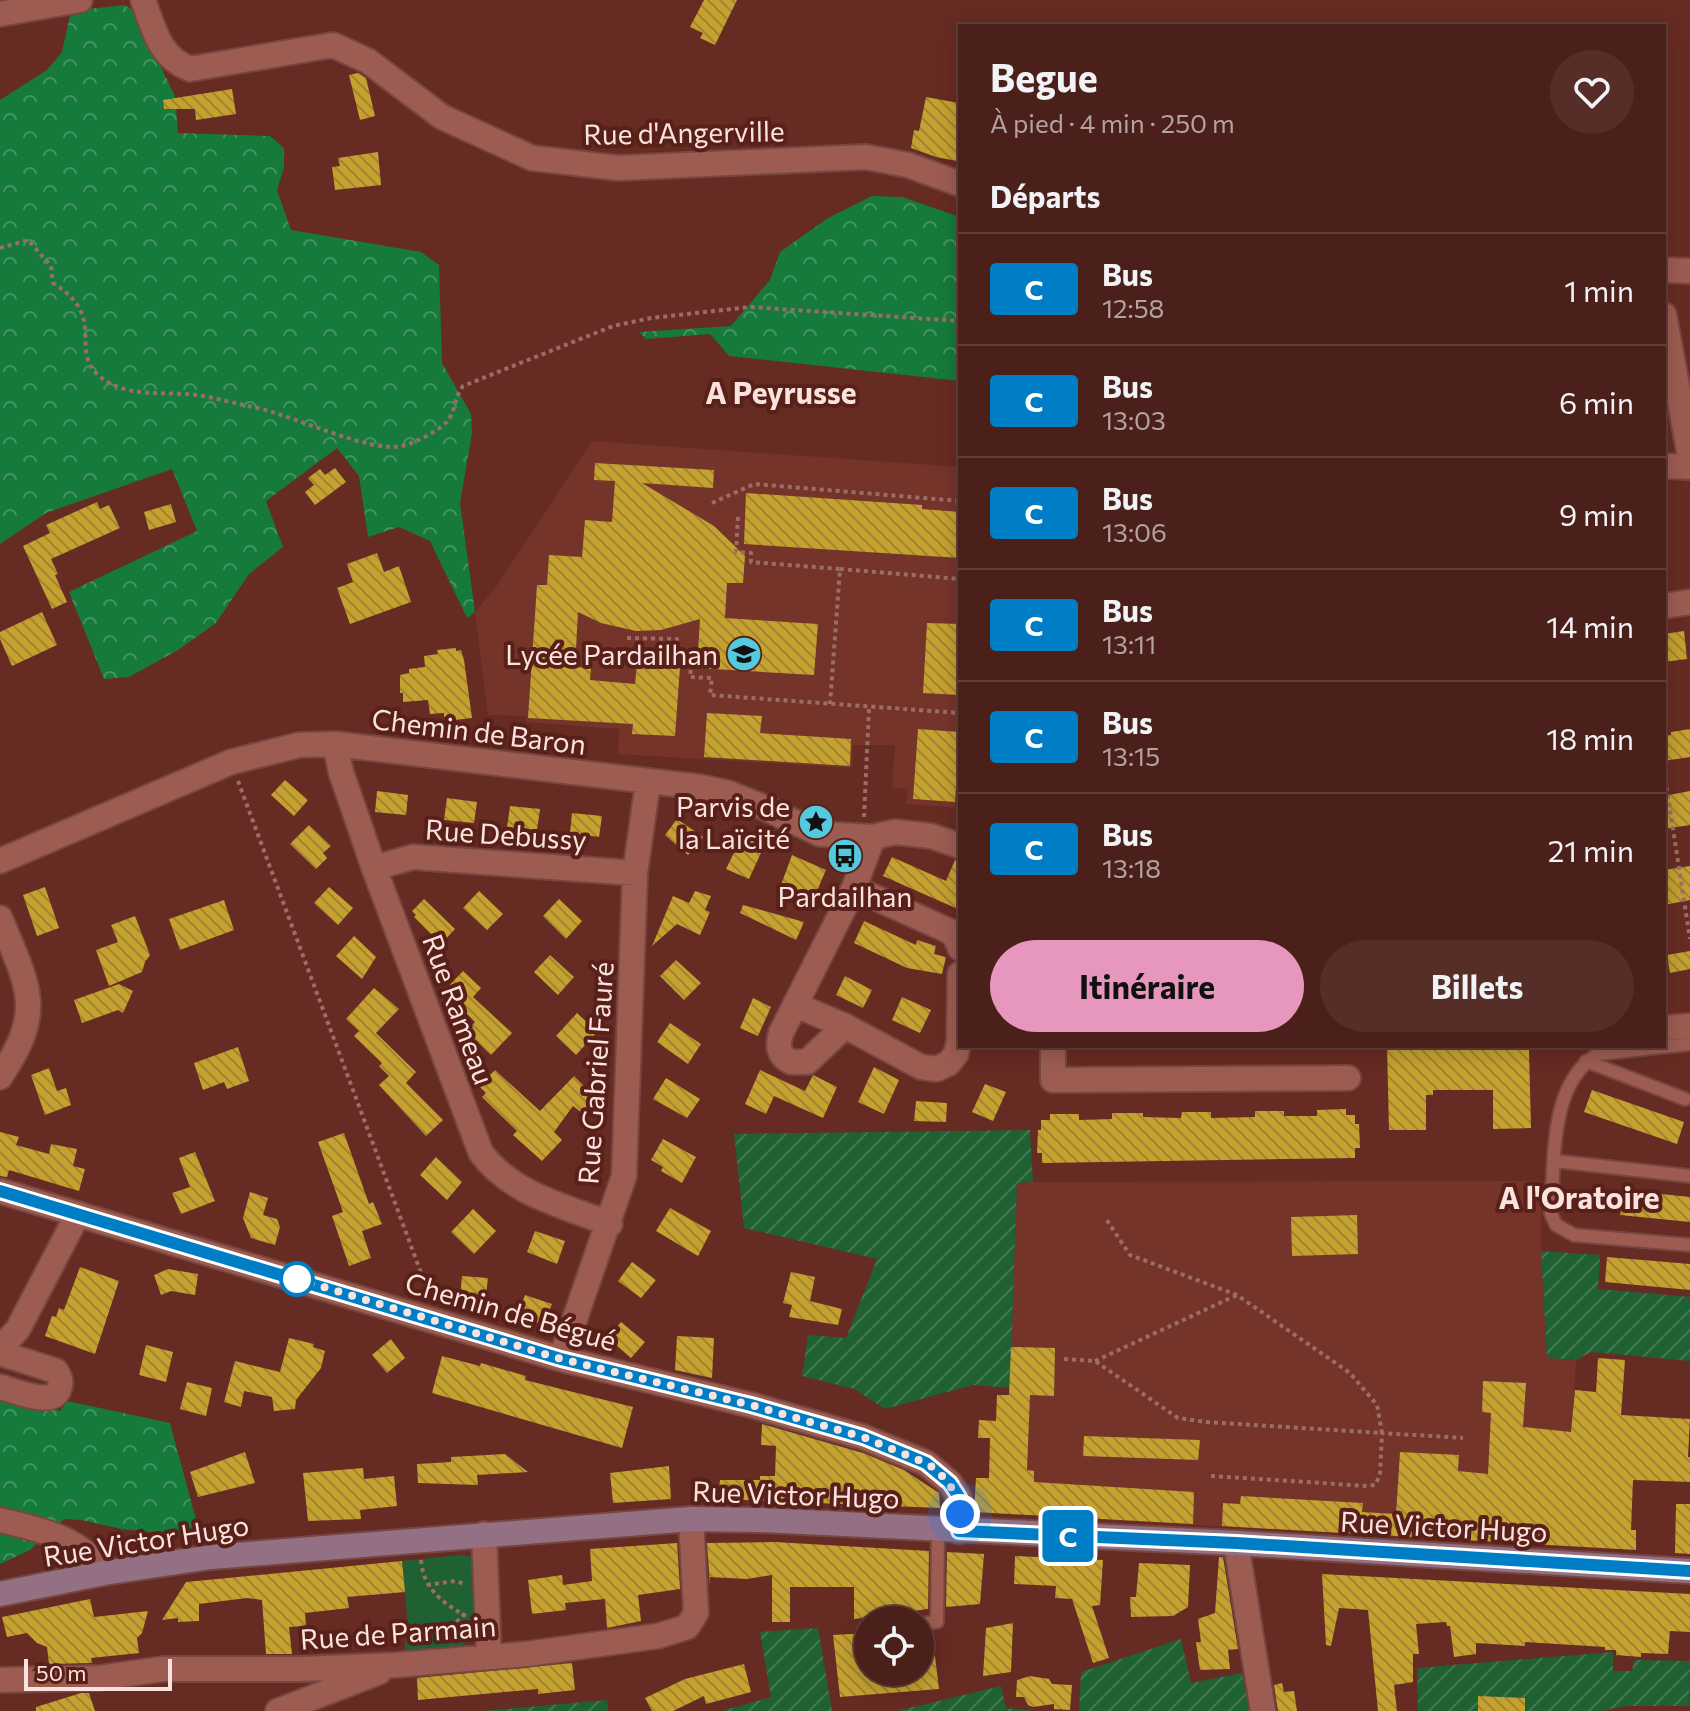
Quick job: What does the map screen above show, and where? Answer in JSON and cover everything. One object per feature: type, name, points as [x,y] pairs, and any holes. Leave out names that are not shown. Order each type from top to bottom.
[{"type":"main road","name":"Rue Victor Hugo","points":[[0,1594],[104,1573],[211,1557],[691,1519],[1236,1543],[1690,1571]]},
{"type":"street","points":[[0,14],[80,0]]},
{"type":"street","name":"Rue d'Angerville","points":[[143,0],[160,45],[179,65],[190,69],[333,45],[368,61],[442,117],[532,158],[618,168],[866,157],[908,165],[958,183]]},
{"type":"street","points":[[1666,270],[1690,271]]},
{"type":"street","points":[[1666,326],[1690,457]]},
{"type":"street","points":[[1666,466],[1690,467]]},
{"type":"street","points":[[1666,606],[1690,602]]},
{"type":"street","name":"Chemin de Baron","points":[[0,861],[231,762],[299,745],[335,744],[700,787],[728,793],[820,834],[868,829],[931,836],[958,845]]},
{"type":"street","name":"Rue Rameau","points":[[335,744],[341,772],[374,868],[481,1153],[494,1171],[511,1184],[610,1224]]},
{"type":"street","name":"Rue Gabriel Fauré","points":[[561,1359],[624,1176],[635,873],[648,782]]},
{"type":"street","points":[[845,1026],[807,1062],[784,1059],[778,1044],[854,888],[868,829]]},
{"type":"street","name":"Rue Debussy","points":[[374,868],[413,857],[635,873]]},
{"type":"street","points":[[854,888],[949,931],[958,943]]},
{"type":"street","points":[[0,918],[25,981],[29,1003],[24,1038],[0,1077]]},
{"type":"street","points":[[796,1005],[845,1026],[921,1067],[937,1069],[949,1063],[958,1045]]},
{"type":"street","points":[[1666,1028],[1690,1026]]},
{"type":"street","points":[[1053,1048],[1053,1080],[1348,1078]]},
{"type":"street","name":"Chemin de Bégué","points":[[0,1191],[561,1359],[751,1405],[863,1437],[926,1463],[950,1483],[959,1497],[949,1530]]},
{"type":"street","points":[[0,1387],[49,1397],[57,1394],[61,1386],[61,1378],[56,1371],[0,1351],[18,1329],[78,1214]]},
{"type":"street","name":"Rue de Parmain","points":[[0,1680],[99,1678],[163,1669],[396,1665],[658,1636],[687,1627],[696,1613],[691,1519]]},
{"type":"street","points":[[0,1520],[75,1544],[95,1560],[104,1573]]},
{"type":"street","points":[[484,1534],[476,1616],[489,1657]]},
{"type":"street","points":[[1236,1543],[1263,1711]]},
{"type":"street","points":[[278,1711],[396,1665]]},
{"type":"lane","points":[[1666,1046],[1690,1044]]},
{"type":"lane","points":[[1648,1048],[1607,1052],[1586,1061],[1575,1074],[1561,1104],[1551,1214],[1556,1225],[1574,1235],[1690,1245]]},
{"type":"lane","points":[[1586,1061],[1685,1099]]},
{"type":"lane","points":[[1555,1161],[1690,1176]]},
{"type":"lane","points":[[934,1622],[937,1622],[949,1530]]},
{"type":"path","points":[[0,248],[28,240],[51,266],[53,283],[70,294],[85,318],[89,361],[97,375],[120,388],[198,395],[280,413],[380,448],[404,446],[449,420],[455,396],[463,386],[613,326],[651,318],[750,307],[958,321]]},
{"type":"path","points":[[712,503],[754,484],[958,501]]},
{"type":"path","points":[[738,517],[736,552],[751,553],[751,562],[958,579]]},
{"type":"path","points":[[830,704],[840,569]]},
{"type":"path","points":[[627,638],[677,639],[676,655],[692,656],[690,677],[712,678],[710,695],[958,713]]},
{"type":"path","points":[[868,829],[869,708]]},
{"type":"path","points":[[231,762],[439,1322]]},
{"type":"path","points":[[1666,784],[1690,939]]},
{"type":"path","points":[[1106,1219],[1130,1255],[1237,1295],[1350,1373],[1377,1405],[1382,1433],[1380,1475],[1375,1485],[1211,1476]]},
{"type":"path","points":[[1064,1359],[1095,1361],[1237,1295]]},
{"type":"path","points":[[1095,1361],[1178,1418],[1463,1438]]},
{"type":"path","points":[[420,1554],[422,1575],[427,1585],[442,1600],[476,1616]]},
{"type":"path","points":[[427,1585],[460,1581],[469,1589]]},
{"type":"path","points":[[469,1602],[476,1616]]},
{"type":"path","points":[[442,1660],[448,1631],[476,1616]]},
{"type":"shaded area","name":"Lycée Pardailhan","points":[[592,441],[958,467],[958,808],[906,804],[908,789],[892,788],[895,745],[853,745],[852,768],[618,754],[619,729],[526,722],[525,716],[488,715],[475,612],[496,587]]},
{"type":"shaded area","points":[[1542,1181],[1541,1251],[1547,1358],[1576,1360],[1572,1433],[1572,1547],[974,1512],[976,1478],[989,1478],[990,1438],[1008,1438],[1017,1182]]},
{"type":"green space","points":[[124,5],[133,10],[175,96],[178,133],[270,136],[284,148],[284,167],[277,190],[291,230],[421,252],[439,265],[442,363],[471,414],[472,433],[460,503],[475,612],[467,618],[430,541],[399,527],[368,537],[359,476],[337,448],[266,501],[283,547],[249,574],[216,623],[178,650],[129,677],[104,679],[69,592],[197,531],[172,469],[46,513],[0,544],[0,100],[47,70],[62,52],[71,11]]},
{"type":"green space","points":[[872,196],[902,197],[958,216],[958,381],[729,356],[710,334],[646,339],[639,332],[731,326],[770,280],[780,252],[828,218]]},
{"type":"green space","points":[[1030,1130],[1033,1182],[1017,1183],[1010,1388],[973,1385],[885,1409],[854,1389],[802,1376],[808,1335],[846,1338],[877,1259],[744,1228],[734,1134]]},
{"type":"green space","points":[[1541,1251],[1600,1255],[1598,1289],[1690,1297],[1690,1361],[1591,1352],[1576,1360],[1547,1358]]},
{"type":"green space","points":[[0,1394],[60,1411],[67,1401],[170,1423],[201,1538],[64,1519],[30,1550],[0,1564]]},
{"type":"green space","points":[[460,1555],[473,1557],[476,1635],[453,1649],[405,1654],[405,1630],[408,1628],[402,1561]]},
{"type":"green space","points":[[818,1628],[832,1711],[722,1711],[771,1697],[760,1632]]},
{"type":"green space","points":[[1181,1639],[1191,1683],[1242,1673],[1249,1711],[1079,1711],[1081,1672]]},
{"type":"green space","points":[[1613,1652],[1613,1671],[1632,1671],[1634,1660],[1690,1661],[1689,1706],[1627,1706],[1601,1711],[1418,1711],[1417,1668]]},
{"type":"green space","points":[[1001,1686],[1006,1708],[1033,1711],[897,1711]]},
{"type":"green space","points":[[607,1700],[608,1711],[483,1711]]},
{"type":"building","points":[[704,0],[737,0],[715,45],[700,38],[703,33],[690,27]]},
{"type":"building","points":[[358,73],[366,78],[375,116],[360,120],[349,75]]},
{"type":"building","points":[[232,89],[236,114],[196,120],[195,109],[164,109],[163,100]]},
{"type":"building","points":[[926,97],[958,103],[957,161],[911,148],[914,130],[919,131]]},
{"type":"building","points":[[378,152],[381,185],[335,190],[332,167],[340,166],[338,158]]},
{"type":"building","points":[[595,463],[714,470],[713,488],[642,483],[714,526],[745,556],[743,583],[727,583],[725,618],[818,624],[814,675],[697,668],[700,619],[661,630],[636,631],[601,623],[578,612],[575,667],[591,668],[590,680],[635,684],[637,664],[680,667],[675,736],[632,734],[633,724],[528,718],[537,585],[547,585],[549,555],[582,557],[585,520],[612,522],[615,481],[594,480]]},
{"type":"building","points":[[335,468],[346,482],[315,505],[305,492],[314,485],[308,478],[320,469],[325,475]]},
{"type":"building","points":[[746,493],[922,505],[922,509],[958,512],[958,558],[744,544]]},
{"type":"building","points":[[97,502],[100,509],[109,505],[120,528],[51,559],[67,602],[52,609],[23,546],[50,533],[46,525]]},
{"type":"building","points":[[171,504],[176,522],[149,530],[144,512]]},
{"type":"building","points":[[377,553],[384,572],[399,566],[411,602],[350,624],[337,588],[353,582],[347,564]]},
{"type":"building","points":[[42,612],[57,645],[12,666],[0,632]]},
{"type":"building","points":[[927,623],[958,624],[958,695],[923,693]]},
{"type":"building","points":[[1684,631],[1687,659],[1666,662],[1666,634]]},
{"type":"building","points":[[456,648],[456,651],[461,650],[464,660],[472,718],[455,720],[454,716],[444,717],[444,713],[430,714],[428,700],[403,702],[400,675],[409,673],[409,669],[425,667],[424,656],[438,654],[437,650]]},
{"type":"building","points":[[707,713],[762,716],[760,733],[851,739],[850,766],[704,757]]},
{"type":"building","points":[[918,729],[958,732],[955,802],[913,799]]},
{"type":"building","points":[[1690,729],[1690,757],[1666,761],[1666,736],[1671,735],[1671,732]]},
{"type":"building","points":[[285,780],[308,800],[294,816],[271,795]]},
{"type":"building","points":[[377,791],[408,795],[406,815],[375,812]]},
{"type":"building","points":[[1690,791],[1690,825],[1666,829],[1666,796]]},
{"type":"building","points":[[447,798],[477,802],[474,823],[444,820]]},
{"type":"building","points":[[510,806],[540,809],[537,830],[507,827]]},
{"type":"building","points":[[572,813],[602,816],[599,837],[570,833]]},
{"type":"building","points":[[677,819],[703,837],[688,855],[665,835]]},
{"type":"building","points":[[309,825],[331,846],[323,853],[327,858],[316,869],[290,844]]},
{"type":"building","points":[[744,832],[766,842],[749,879],[726,869]]},
{"type":"building","points":[[792,855],[826,870],[810,907],[778,893]]},
{"type":"building","points":[[892,857],[946,881],[955,860],[958,861],[958,909],[883,876]]},
{"type":"building","points":[[1690,866],[1690,900],[1666,905],[1666,870]]},
{"type":"building","points":[[45,887],[59,928],[37,936],[23,895]]},
{"type":"building","points":[[329,887],[353,908],[338,925],[314,903]]},
{"type":"building","points":[[479,891],[503,914],[487,930],[463,908]]},
{"type":"building","points":[[695,891],[711,896],[705,910],[710,912],[700,935],[677,924],[652,946],[673,896],[689,903]]},
{"type":"building","points":[[424,899],[455,929],[441,944],[414,917],[416,915],[412,911]]},
{"type":"building","points":[[559,899],[582,921],[566,939],[543,916]]},
{"type":"building","points":[[224,900],[234,930],[180,950],[169,919]]},
{"type":"building","points":[[743,905],[804,922],[796,940],[740,913]]},
{"type":"building","points":[[135,916],[150,955],[142,972],[109,986],[96,950],[118,942],[111,925]]},
{"type":"building","points":[[864,921],[916,945],[917,940],[936,946],[934,954],[946,957],[942,974],[907,968],[854,943]]},
{"type":"building","points":[[354,936],[376,957],[362,979],[336,956]]},
{"type":"building","points":[[1690,951],[1690,969],[1670,973],[1667,955]]},
{"type":"building","points":[[550,955],[574,977],[558,995],[534,972]]},
{"type":"building","points":[[676,960],[701,983],[684,1000],[660,976]]},
{"type":"building","points":[[463,971],[481,988],[473,997],[512,1033],[491,1055],[466,1031],[475,1022],[444,991]]},
{"type":"building","points":[[845,976],[872,990],[863,1008],[836,995]]},
{"type":"building","points":[[119,984],[133,991],[123,1013],[118,1010],[82,1023],[74,1000]]},
{"type":"building","points":[[374,988],[399,1009],[376,1033],[416,1072],[406,1083],[443,1120],[426,1136],[379,1085],[389,1076],[379,1066],[382,1063],[354,1036],[359,1031],[346,1019]]},
{"type":"building","points":[[902,997],[931,1010],[920,1033],[892,1020]]},
{"type":"building","points":[[753,998],[771,1007],[758,1036],[740,1028]]},
{"type":"building","points":[[577,1013],[597,1032],[576,1055],[556,1036]]},
{"type":"building","points":[[670,1023],[701,1044],[688,1064],[657,1042]]},
{"type":"building","points":[[238,1047],[249,1081],[227,1089],[224,1082],[203,1090],[194,1063]]},
{"type":"building","points":[[1387,1048],[1529,1049],[1531,1128],[1493,1129],[1493,1090],[1433,1090],[1433,1095],[1426,1095],[1426,1130],[1389,1130]]},
{"type":"building","points":[[874,1067],[899,1080],[884,1114],[858,1102]]},
{"type":"building","points":[[49,1068],[57,1091],[66,1088],[71,1105],[45,1115],[31,1075]]},
{"type":"building","points":[[495,1070],[540,1111],[574,1076],[596,1098],[582,1113],[573,1106],[554,1132],[562,1140],[542,1161],[513,1135],[517,1131],[482,1097],[486,1093],[479,1086]]},
{"type":"building","points":[[760,1070],[805,1091],[813,1075],[837,1087],[823,1118],[774,1096],[766,1114],[745,1104]]},
{"type":"building","points":[[666,1078],[700,1099],[687,1118],[653,1099]]},
{"type":"building","points":[[985,1084],[1006,1092],[993,1121],[972,1112]]},
{"type":"building","points":[[1592,1090],[1684,1122],[1677,1144],[1584,1112]]},
{"type":"building","points":[[916,1101],[947,1103],[946,1122],[914,1121]]},
{"type":"building","points":[[1346,1109],[1346,1115],[1355,1115],[1355,1124],[1359,1124],[1360,1148],[1355,1148],[1355,1158],[1042,1163],[1042,1153],[1037,1153],[1041,1120],[1050,1120],[1050,1114],[1079,1114],[1079,1120],[1112,1119],[1112,1113],[1181,1118],[1182,1112],[1211,1112],[1211,1118],[1255,1117],[1255,1111],[1284,1111],[1284,1116],[1317,1116],[1317,1110]]},
{"type":"building","points":[[0,1132],[19,1137],[16,1145],[49,1154],[51,1144],[77,1149],[73,1166],[85,1169],[79,1191],[9,1170],[7,1177],[0,1176]]},
{"type":"building","points":[[344,1133],[369,1204],[373,1202],[382,1224],[362,1231],[371,1258],[349,1266],[332,1216],[343,1212],[318,1142]]},
{"type":"building","points":[[663,1139],[696,1157],[682,1183],[661,1171],[663,1167],[651,1160]]},
{"type":"building","points":[[195,1152],[215,1201],[181,1214],[172,1193],[190,1187],[179,1158]]},
{"type":"building","points":[[436,1157],[462,1182],[447,1200],[420,1175]]},
{"type":"building","points":[[1623,1190],[1690,1197],[1690,1222],[1620,1215]]},
{"type":"building","points":[[250,1192],[268,1198],[263,1215],[277,1219],[280,1227],[275,1245],[251,1238],[243,1218]]},
{"type":"building","points":[[670,1208],[711,1231],[698,1256],[656,1231]]},
{"type":"building","points":[[473,1209],[496,1231],[474,1254],[451,1232]]},
{"type":"building","points":[[1357,1215],[1358,1254],[1292,1256],[1291,1217]]},
{"type":"building","points":[[535,1231],[565,1241],[557,1264],[527,1252]]},
{"type":"building","points":[[1607,1257],[1690,1264],[1690,1290],[1605,1282]]},
{"type":"building","points":[[632,1262],[656,1280],[641,1298],[618,1281]]},
{"type":"building","points":[[80,1267],[119,1281],[95,1354],[45,1336],[52,1316],[56,1317],[59,1308],[64,1310]]},
{"type":"building","points":[[168,1269],[198,1274],[195,1295],[171,1291],[161,1295],[154,1275]]},
{"type":"building","points":[[791,1272],[815,1277],[810,1301],[842,1309],[838,1325],[789,1317],[792,1305],[783,1303]]},
{"type":"building","points":[[462,1276],[488,1278],[484,1312],[459,1309]]},
{"type":"building","points":[[525,1295],[552,1304],[544,1325],[517,1316]]},
{"type":"building","points":[[621,1322],[645,1342],[631,1358],[608,1338]]},
{"type":"building","points":[[677,1336],[714,1338],[712,1378],[675,1370]]},
{"type":"building","points":[[289,1338],[314,1344],[313,1347],[325,1351],[321,1368],[296,1400],[295,1409],[274,1411],[272,1397],[244,1391],[241,1407],[224,1402],[235,1361],[280,1372]]},
{"type":"building","points":[[391,1339],[405,1358],[387,1373],[372,1355]]},
{"type":"building","points":[[146,1345],[173,1352],[166,1382],[139,1375]]},
{"type":"building","points":[[1011,1347],[1055,1348],[1054,1396],[1030,1395],[1027,1470],[1034,1471],[1034,1482],[1194,1492],[1193,1524],[974,1512],[976,1478],[989,1478],[990,1438],[978,1438],[979,1420],[996,1421],[997,1395],[1009,1395]]},
{"type":"building","points":[[442,1356],[480,1366],[481,1363],[526,1376],[525,1380],[633,1407],[622,1448],[432,1393]]},
{"type":"building","points":[[1598,1358],[1625,1360],[1621,1415],[1690,1419],[1690,1482],[1633,1480],[1631,1530],[1636,1530],[1636,1550],[1222,1526],[1223,1503],[1240,1504],[1241,1496],[1363,1503],[1362,1512],[1396,1514],[1400,1452],[1459,1455],[1458,1471],[1488,1474],[1491,1413],[1482,1412],[1483,1381],[1526,1383],[1523,1427],[1571,1432],[1575,1390],[1596,1392]]},
{"type":"building","points":[[187,1382],[212,1388],[206,1416],[180,1409]]},
{"type":"building","points":[[762,1424],[863,1453],[904,1470],[939,1493],[940,1508],[718,1499],[720,1480],[760,1480],[760,1476],[775,1476],[776,1446],[761,1445]]},
{"type":"building","points":[[1084,1436],[1200,1440],[1198,1460],[1083,1456]]},
{"type":"building","points":[[245,1452],[255,1483],[198,1497],[190,1472]]},
{"type":"building","points":[[505,1454],[528,1472],[477,1475],[478,1485],[418,1483],[417,1464],[451,1462],[451,1457]]},
{"type":"building","points":[[669,1466],[671,1499],[613,1503],[610,1473]]},
{"type":"building","points":[[363,1468],[364,1479],[394,1476],[397,1506],[360,1510],[361,1519],[308,1521],[303,1473]]},
{"type":"building","points":[[1676,1504],[1690,1504],[1690,1554],[1675,1553]]},
{"type":"building","points":[[775,1542],[929,1551],[928,1606],[854,1606],[854,1587],[790,1587],[790,1622],[772,1622],[772,1575],[747,1579],[710,1577],[710,1585],[707,1543]]},
{"type":"building","points":[[677,1543],[680,1589],[638,1595],[641,1621],[607,1628],[605,1599],[565,1603],[566,1610],[532,1614],[528,1580],[562,1575],[563,1585],[592,1581],[590,1549]]},
{"type":"building","points":[[947,1552],[984,1554],[980,1604],[946,1607]]},
{"type":"building","points":[[1015,1556],[1103,1560],[1100,1605],[1092,1606],[1109,1658],[1093,1663],[1072,1599],[1055,1598],[1056,1586],[1014,1584]]},
{"type":"building","points":[[1219,1557],[1223,1557],[1238,1649],[1228,1650],[1230,1669],[1200,1670],[1196,1642],[1201,1642],[1198,1619],[1215,1613]]},
{"type":"building","points":[[402,1561],[405,1592],[347,1597],[349,1608],[305,1613],[306,1626],[289,1627],[292,1654],[266,1654],[262,1600],[247,1598],[199,1604],[199,1621],[178,1622],[178,1618],[162,1620],[186,1582]]},
{"type":"building","points":[[1139,1563],[1190,1565],[1188,1607],[1173,1616],[1131,1617],[1130,1597],[1136,1597]]},
{"type":"building","points":[[1322,1574],[1690,1594],[1690,1632],[1670,1631],[1668,1654],[1641,1653],[1641,1657],[1616,1655],[1616,1650],[1605,1650],[1605,1647],[1525,1642],[1525,1646],[1476,1643],[1476,1654],[1454,1657],[1450,1626],[1446,1622],[1416,1624],[1419,1654],[1413,1654],[1413,1682],[1394,1685],[1397,1711],[1378,1711],[1368,1610],[1339,1608],[1331,1646],[1326,1645]]},
{"type":"building","points":[[90,1599],[94,1617],[148,1611],[142,1633],[137,1638],[139,1653],[91,1658],[92,1663],[49,1664],[47,1647],[37,1643],[27,1633],[7,1637],[2,1617]]},
{"type":"building","points":[[1013,1623],[1011,1672],[983,1676],[986,1628]]},
{"type":"building","points":[[854,1634],[854,1686],[934,1686],[934,1648],[939,1689],[840,1697],[833,1635]]},
{"type":"building","points":[[572,1663],[575,1690],[538,1694],[538,1689],[418,1700],[417,1678]]},
{"type":"building","points":[[744,1664],[751,1692],[706,1704],[704,1696],[673,1711],[652,1711],[645,1698],[685,1679]]},
{"type":"building","points":[[1030,1676],[1049,1679],[1052,1684],[1072,1685],[1070,1710],[1054,1709],[1054,1704],[1033,1707],[1024,1697],[1016,1697],[1017,1680]]},
{"type":"building","points":[[1282,1683],[1284,1692],[1294,1691],[1297,1711],[1278,1711],[1274,1685]]},
{"type":"building","points":[[89,1693],[95,1711],[36,1711],[36,1707]]},
{"type":"building","points":[[1478,1696],[1525,1698],[1525,1711],[1478,1711]]},
{"type":"bus line","name":"C","points":[[0,1191],[561,1359],[751,1405],[863,1437],[938,1471],[959,1497],[959,1531],[1236,1543],[1690,1571]]},
{"type":"place","name":"Lycée Pardailhan","points":[[744,654]]},
{"type":"place","name":"Parvis de la Laïcité","points":[[816,822]]},
{"type":"place","name":"Pardailhan","points":[[845,856]]},
{"type":"district","name":"A Peyrusse","points":[[781,391]]},
{"type":"district","name":"A l'Oratoire","points":[[1579,1196]]},
{"type":"route","points":[[297,1279],[561,1359],[751,1405],[863,1437],[938,1471],[959,1497],[960,1514]]}]
